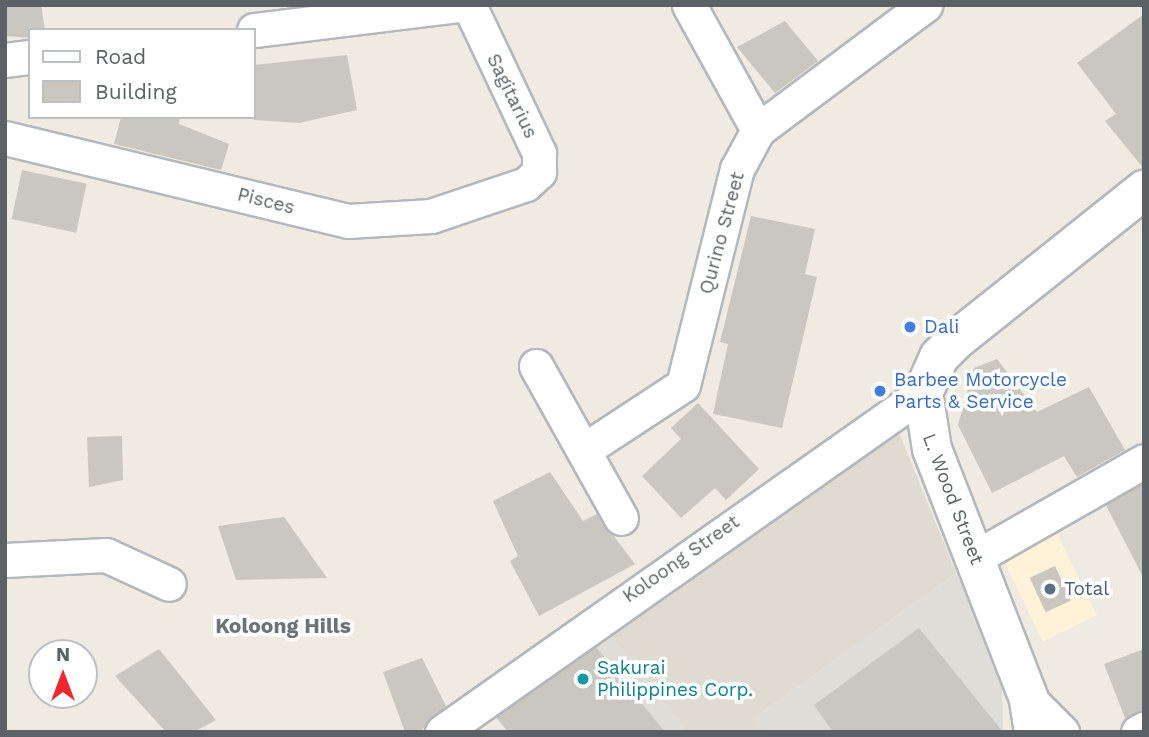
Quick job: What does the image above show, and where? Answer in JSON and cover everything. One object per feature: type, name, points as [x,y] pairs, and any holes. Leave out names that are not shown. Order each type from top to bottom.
[{"type":"main road","points":[[923,393],[939,358],[956,340],[1144,190]]},
{"type":"main road","name":"L. Wood Street","points":[[923,393],[930,440],[976,557],[1032,715]]},
{"type":"street","points":[[256,30],[457,5]]},
{"type":"street","name":"Sagitarius","points":[[469,5],[539,153],[538,172],[526,184]]},
{"type":"street","points":[[689,5],[758,130]]},
{"type":"street","name":"Qurino Street","points":[[584,450],[684,385],[737,169],[758,130],[925,5]]},
{"type":"street","points":[[5,60],[28,57]]},
{"type":"street","name":"Pisces","points":[[5,138],[348,221],[431,216],[526,184]]},
{"type":"street","points":[[536,366],[621,518]]},
{"type":"street","name":"Koloong Street","points":[[442,732],[923,393]]},
{"type":"street","points":[[976,557],[1144,461]]},
{"type":"street","points":[[5,560],[106,555],[169,584]]},
{"type":"street","points":[[1032,715],[1062,732]]},
{"type":"street","points":[[1138,732],[1144,729]]},
{"type":"shaded area","points":[[891,413],[956,573],[753,719],[763,732],[687,732],[602,624]]},
{"type":"shaded area","points":[[1054,527],[1097,615],[1043,641],[1000,553]]},
{"type":"shaded area","points":[[956,573],[1002,679],[1003,732],[763,732],[753,719]]},
{"type":"shaded area","name":"Sakurai Philippines Corp.","points":[[602,624],[687,732],[510,732],[488,705]]},
{"type":"building","points":[[5,5],[41,5],[45,28],[28,28],[28,38],[5,36]]},
{"type":"building","points":[[1144,14],[1144,169],[1105,121],[1116,114],[1077,63]]},
{"type":"building","points":[[785,21],[818,61],[775,93],[737,47]]},
{"type":"building","points":[[347,55],[357,110],[299,123],[254,120],[256,65]]},
{"type":"building","points":[[120,119],[180,119],[179,124],[229,144],[221,170],[114,144]]},
{"type":"building","points":[[22,170],[87,184],[76,233],[12,219]]},
{"type":"building","points":[[751,216],[815,229],[805,274],[817,277],[782,428],[713,414],[728,344],[720,342]]},
{"type":"building","points":[[997,359],[1037,412],[1089,387],[1125,450],[1077,477],[1064,456],[992,493],[958,425],[974,368]]},
{"type":"building","points":[[698,403],[759,469],[726,500],[715,488],[681,518],[642,476],[681,439],[671,428]]},
{"type":"building","points":[[122,436],[123,480],[89,487],[87,437]]},
{"type":"building","points":[[550,472],[583,521],[597,514],[635,564],[539,616],[510,561],[518,556],[493,501]]},
{"type":"building","points":[[1144,483],[1144,579],[1106,505]]},
{"type":"building","points":[[284,517],[327,578],[236,580],[218,526]]},
{"type":"building","name":"Total","points":[[1055,566],[1071,600],[1046,612],[1030,578]]},
{"type":"building","points":[[919,628],[1003,732],[833,732],[814,705]]},
{"type":"building","name":"Sakurai Philippines Corp.","points":[[596,647],[665,732],[508,732],[496,717]]},
{"type":"building","points":[[159,649],[216,720],[194,732],[166,732],[115,676]]},
{"type":"building","points":[[1144,649],[1144,710],[1125,718],[1104,664]]},
{"type":"building","points":[[422,658],[446,706],[420,732],[405,732],[383,672]]},
{"type":"place","name":"Dali","points":[[910,327]]},
{"type":"place","name":"Barbee Motorcycle Parts & Service","points":[[880,391]]},
{"type":"place","name":"Total","points":[[1050,589]]},
{"type":"place","name":"Sakurai Philippines Corp.","points":[[583,679]]},
{"type":"district","name":"Koloong Hills","points":[[283,626]]}]
